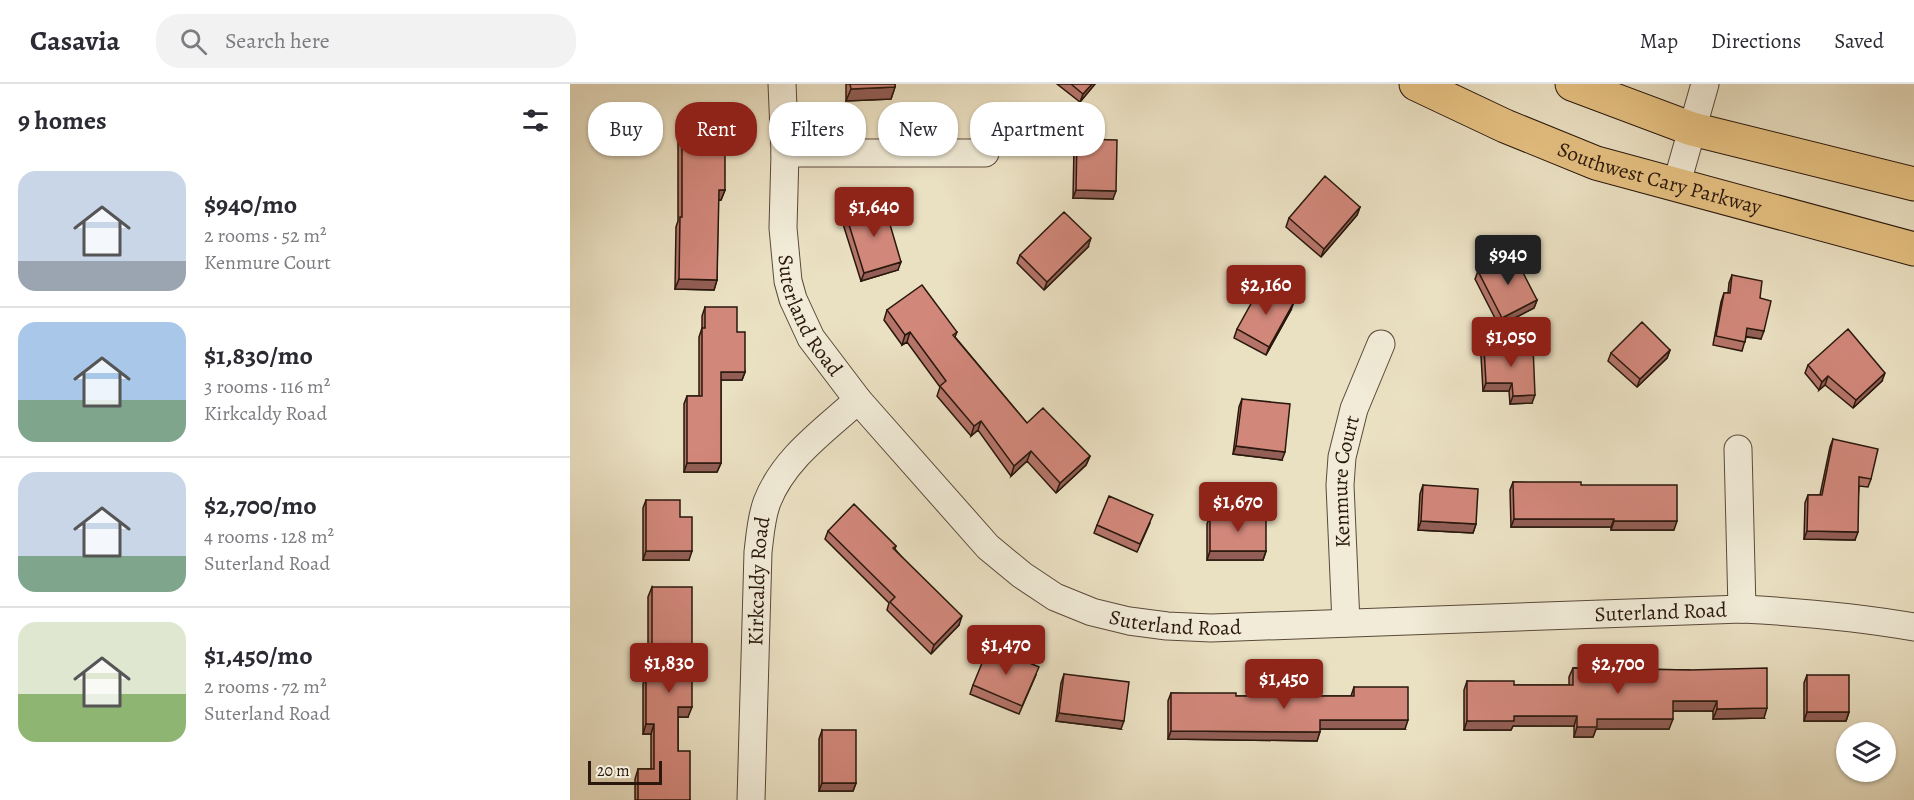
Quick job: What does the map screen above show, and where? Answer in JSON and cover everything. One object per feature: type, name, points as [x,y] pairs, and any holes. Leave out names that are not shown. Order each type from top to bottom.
[{"type":"main road","name":"Southwest Cary Parkway","points":[[1416,84],[1505,126],[1596,163],[1914,249]]},
{"type":"main road","points":[[1572,84],[1692,129],[1914,184]]},
{"type":"street","name":"Suterland Road","points":[[782,84],[783,102]]},
{"type":"street","points":[[1676,186],[1704,84]]},
{"type":"street","points":[[866,153],[970,153]]},
{"type":"street","name":"Suterland Road","points":[[785,156],[783,228],[785,263],[793,299],[811,338],[858,400],[988,547],[1022,575],[1055,597],[1092,612],[1129,621],[1211,628],[1742,609],[1872,619],[1914,627]]},
{"type":"street","name":"Kenmure Court","points":[[1346,623],[1340,485],[1342,457],[1354,409],[1381,344]]},
{"type":"street","name":"Kirkcaldy Road","points":[[751,800],[758,552],[767,502],[785,469],[799,453],[858,400]]},
{"type":"street","points":[[1738,449],[1742,609]]},
{"type":"building","points":[[850,84],[895,84],[895,87],[851,89]]},
{"type":"building","points":[[1071,84],[1092,84],[1083,94]]},
{"type":"building","points":[[1105,140],[1117,140],[1116,191],[1076,190],[1077,156],[1105,156]]},
{"type":"building","points":[[682,156],[725,156],[725,190],[719,190],[717,280],[679,279],[680,217],[682,217]]},
{"type":"building","points":[[1325,176],[1360,207],[1324,249],[1289,218]]},
{"type":"building","points":[[884,204],[901,262],[864,273],[846,215]]},
{"type":"building","points":[[1064,212],[1091,238],[1047,282],[1020,255]]},
{"type":"building","points":[[1513,253],[1537,300],[1502,318],[1478,271]]},
{"type":"building","points":[[1732,275],[1762,281],[1760,298],[1771,301],[1764,331],[1747,328],[1745,342],[1716,336],[1724,293],[1730,293]]},
{"type":"building","points":[[1262,284],[1294,302],[1269,347],[1237,329]]},
{"type":"building","points":[[922,285],[957,332],[953,335],[1027,423],[1043,408],[1090,456],[1060,483],[1031,451],[1014,466],[981,421],[974,426],[940,386],[946,381],[910,332],[905,335],[887,310]]},
{"type":"building","points":[[705,307],[737,307],[737,332],[745,332],[745,372],[721,372],[721,463],[687,463],[687,396],[702,396],[702,328],[705,328]]},
{"type":"building","points":[[1642,322],[1670,350],[1640,379],[1611,353]]},
{"type":"building","points":[[1848,329],[1885,373],[1856,400],[1828,376],[1822,382],[1808,365]]},
{"type":"building","points":[[1533,346],[1535,395],[1513,396],[1512,383],[1486,383],[1484,348]]},
{"type":"building","points":[[1242,399],[1290,404],[1285,452],[1236,446]]},
{"type":"building","points":[[1833,439],[1878,449],[1871,479],[1859,477],[1858,532],[1807,531],[1808,495],[1822,495]]},
{"type":"building","points":[[1513,482],[1677,485],[1677,521],[1514,519]]},
{"type":"building","points":[[1423,485],[1478,489],[1476,524],[1421,521]]},
{"type":"building","points":[[1109,496],[1153,515],[1140,544],[1097,525]]},
{"type":"building","points":[[646,500],[680,500],[680,517],[692,517],[692,551],[646,551]]},
{"type":"building","points":[[854,504],[896,546],[893,548],[962,616],[934,645],[890,602],[895,597],[828,531]]},
{"type":"building","points":[[1210,516],[1266,516],[1266,551],[1210,551]]},
{"type":"building","points":[[652,587],[692,587],[692,707],[678,707],[678,751],[690,751],[690,800],[638,800],[638,769],[654,769],[654,724],[646,724],[646,674],[652,674]]},
{"type":"building","points":[[989,646],[1039,667],[1022,706],[973,685]]},
{"type":"building","points":[[1573,668],[1690,670],[1767,668],[1767,708],[1717,709],[1717,701],[1673,701],[1673,719],[1597,719],[1597,727],[1577,727],[1577,716],[1514,716],[1514,721],[1467,721],[1467,681],[1514,681],[1514,685],[1573,685]]},
{"type":"building","points":[[1064,674],[1129,682],[1124,721],[1059,713]]},
{"type":"building","points":[[1807,675],[1849,675],[1849,712],[1807,712]]},
{"type":"building","points":[[1354,687],[1408,687],[1408,720],[1320,720],[1320,732],[1171,731],[1171,693],[1236,693],[1236,696],[1354,696]]},
{"type":"building","points":[[822,730],[856,730],[856,783],[822,783]]}]
